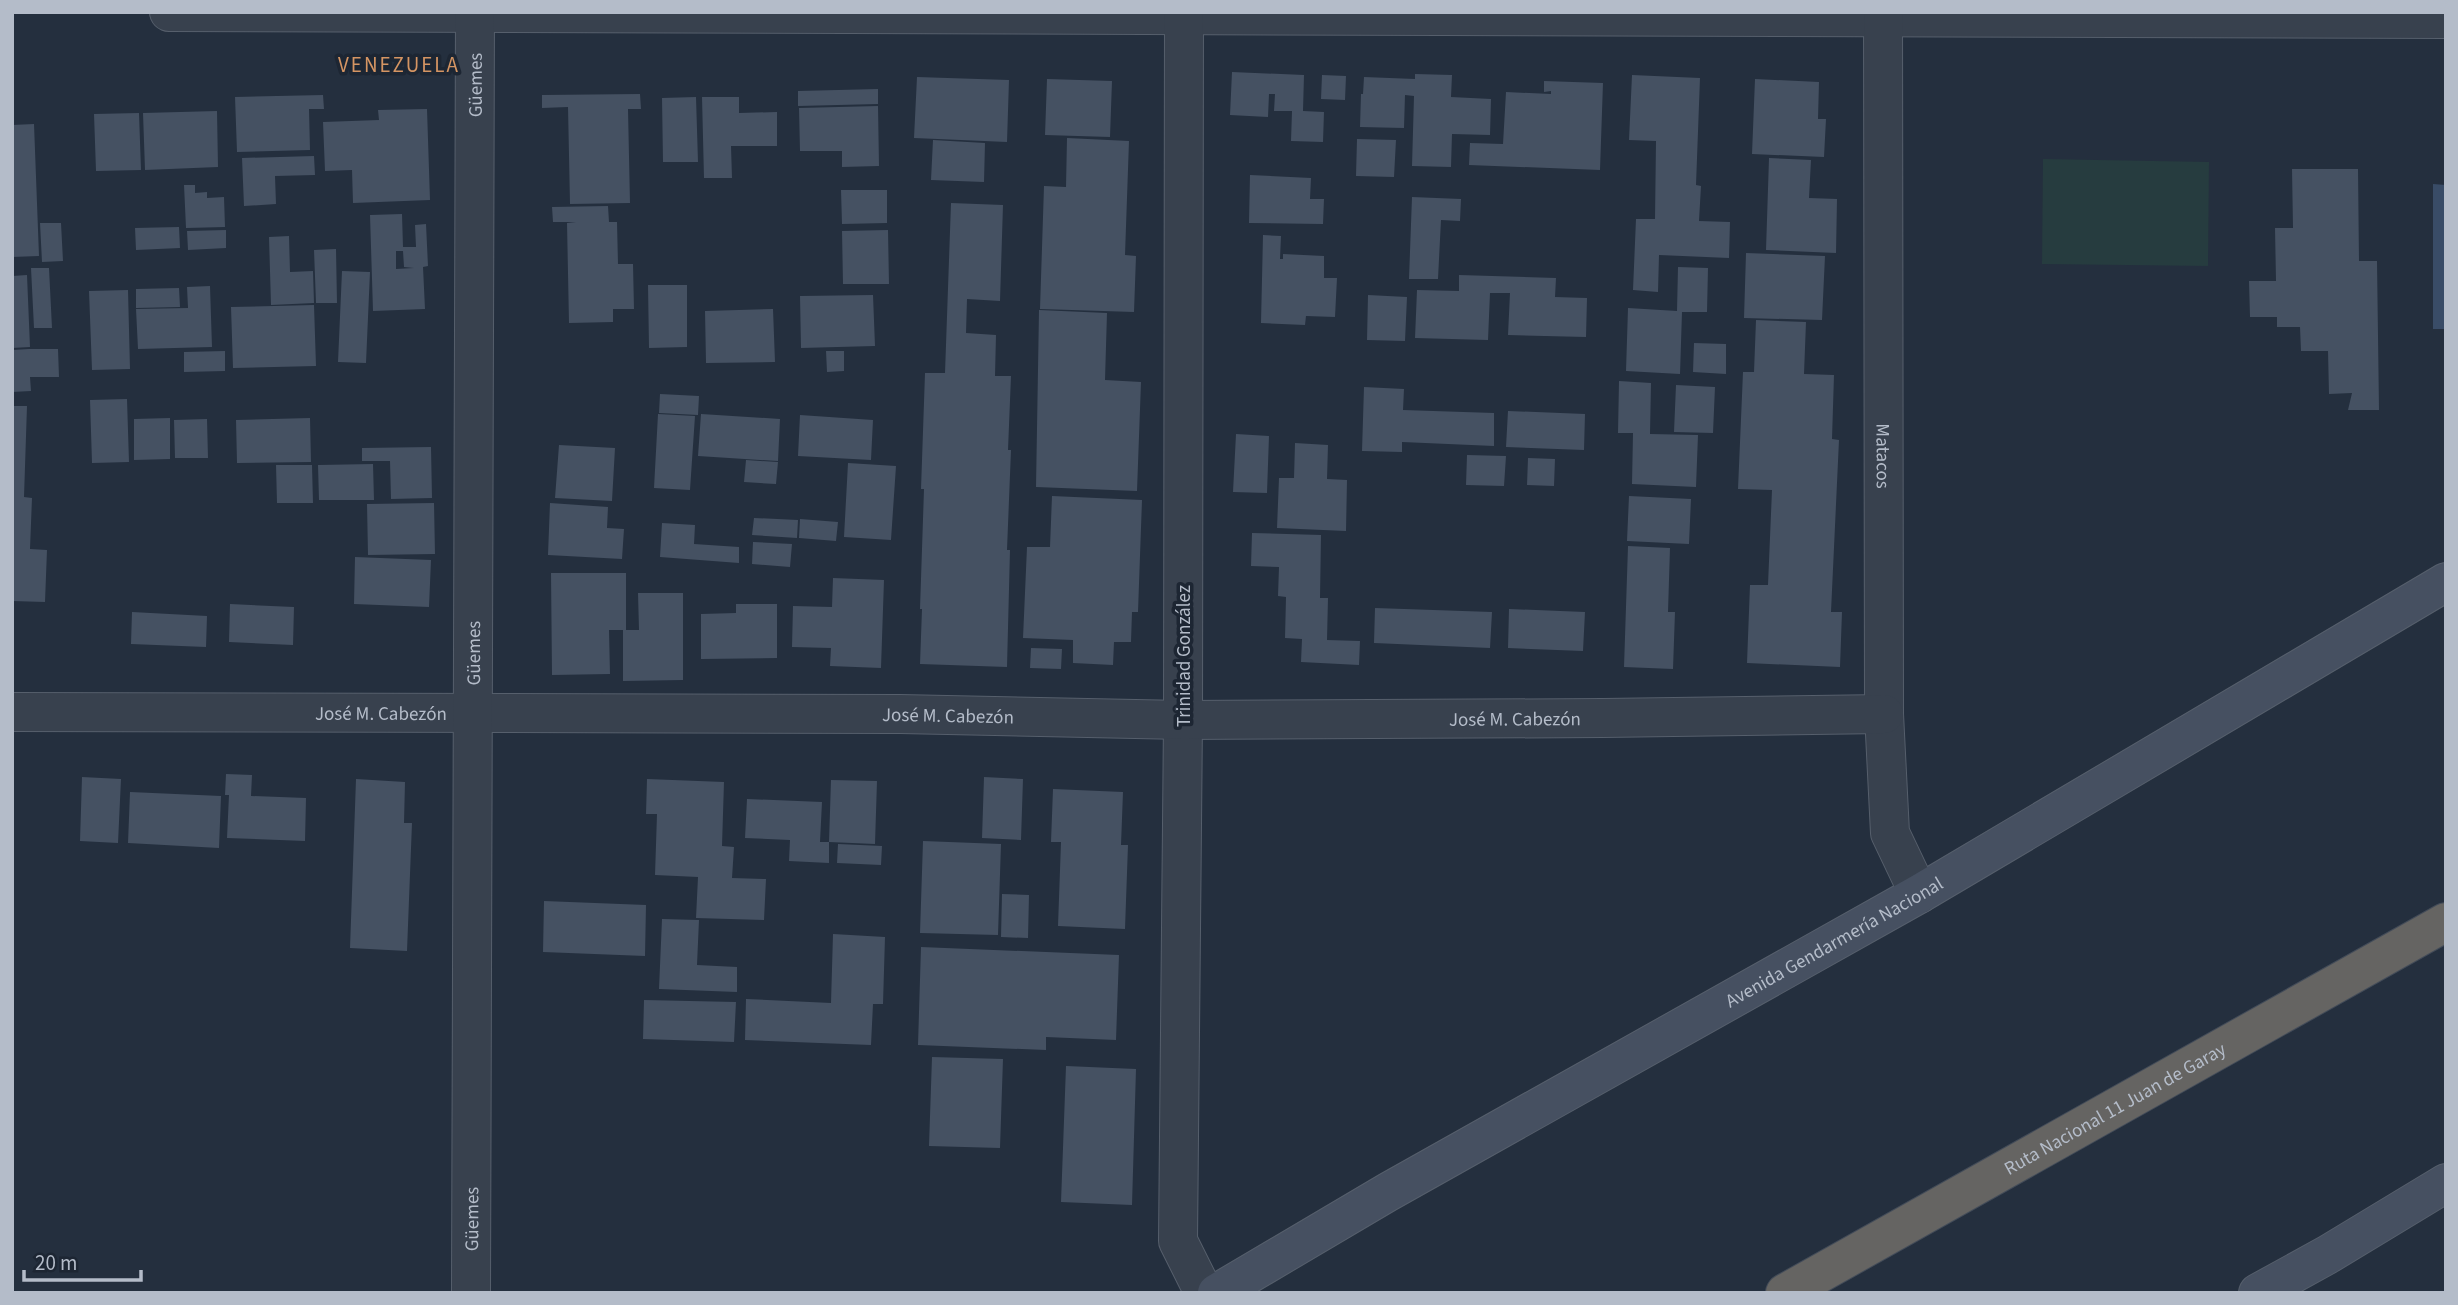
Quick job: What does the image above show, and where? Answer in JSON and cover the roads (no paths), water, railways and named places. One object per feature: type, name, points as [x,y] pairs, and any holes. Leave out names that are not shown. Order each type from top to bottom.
[{"type":"highway","name":"Ruta Nacional 11 Juan de Garay","points":[[1785,1293],[2446,922]]},
{"type":"main road","name":"Avenida Gendarmería Nacional","points":[[1217,1293],[1388,1192],[1919,894],[2446,582]]},
{"type":"main road","points":[[2258,1293],[2446,1183]]},
{"type":"street","points":[[169,12],[1883,15],[2446,19]]},
{"type":"street","name":"Güemes","points":[[471,1293],[475,13]]},
{"type":"street","name":"Trinidad González","points":[[1184,14],[1183,720],[1178,1241],[1204,1293]]},
{"type":"street","name":"Matacos","points":[[1883,15],[1884,714],[1890,833],[1919,894]]},
{"type":"street","name":"José M. Cabezón","points":[[12,712],[900,715],[1183,720],[1884,714]]},
{"type":"water","points":[[2433,184],[2446,185],[2446,329],[2433,329]]},
{"type":"district","name":"VENEZUELA","points":[[399,65]]}]
